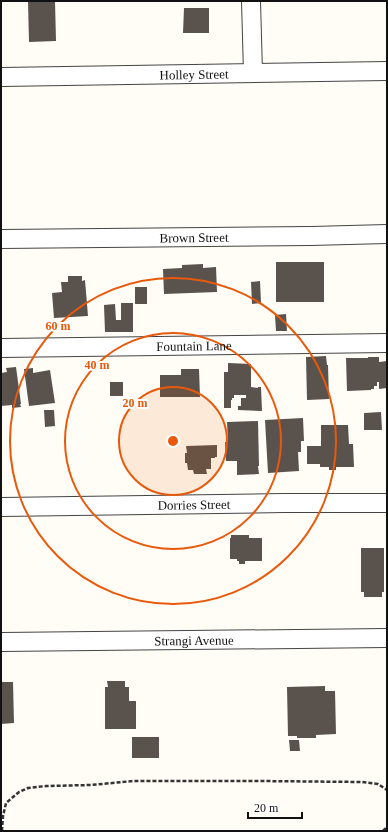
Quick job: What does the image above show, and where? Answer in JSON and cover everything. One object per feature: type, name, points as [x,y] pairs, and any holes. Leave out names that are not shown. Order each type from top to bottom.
[{"type":"street","points":[[251,1],[253,73]]},
{"type":"street","name":"Holley Street","points":[[1,77],[387,71]]},
{"type":"street","name":"Brown Street","points":[[1,239],[387,234]]},
{"type":"street","name":"Fountain Lane","points":[[1,348],[387,342]]},
{"type":"street","name":"Dorries Street","points":[[1,507],[387,503]]},
{"type":"street","name":"Strangi Avenue","points":[[1,642],[387,638]]},
{"type":"path","points":[[2,831],[6,803],[19,792],[28,788],[46,786],[90,785],[133,781],[362,782],[378,784],[387,790]]},
{"type":"path","points":[[383,831],[387,827]]},
{"type":"building","points":[[28,1],[55,1],[56,41],[29,42]]},
{"type":"building","points":[[184,8],[209,8],[209,33],[183,33]]},
{"type":"building","points":[[276,262],[324,262],[324,302],[276,302]]},
{"type":"building","points":[[203,264],[203,268],[216,267],[217,292],[164,294],[163,269],[182,268],[182,265]]},
{"type":"building","points":[[68,276],[82,276],[82,281],[85,280],[88,316],[54,318],[52,293],[62,292],[61,282],[68,282]]},
{"type":"building","points":[[260,281],[261,303],[252,304],[251,282]]},
{"type":"building","points":[[135,287],[147,287],[147,304],[135,304]]},
{"type":"building","points":[[121,303],[133,303],[133,332],[105,332],[104,305],[115,304],[116,320],[121,320]]},
{"type":"building","points":[[286,314],[287,331],[276,331],[275,315]]},
{"type":"building","points":[[326,356],[328,365],[329,399],[307,400],[306,357]]},
{"type":"building","points":[[379,357],[379,362],[387,361],[387,388],[379,389],[379,382],[377,382],[377,386],[374,386],[374,389],[371,390],[347,391],[346,358]]},
{"type":"building","points":[[228,363],[251,364],[251,387],[261,387],[262,411],[238,410],[238,406],[241,406],[241,398],[246,398],[246,395],[234,395],[234,398],[231,400],[231,408],[224,408],[224,372],[228,372]]},
{"type":"building","points":[[16,367],[21,407],[12,408],[12,405],[1,406],[1,373],[7,372],[6,368]]},
{"type":"building","points":[[33,368],[33,373],[50,370],[55,403],[29,406],[24,369]]},
{"type":"building","points":[[181,369],[199,369],[200,397],[160,397],[160,375],[181,375]]},
{"type":"building","points":[[110,382],[123,382],[123,396],[110,396]]},
{"type":"building","points":[[44,410],[54,410],[55,426],[45,427]]},
{"type":"building","points":[[381,412],[382,430],[364,430],[364,413]]},
{"type":"building","points":[[303,418],[304,441],[301,441],[301,452],[298,452],[299,471],[268,473],[265,420]]},
{"type":"building","points":[[258,421],[259,474],[237,475],[237,461],[226,461],[225,442],[228,442],[227,422]]},
{"type":"building","points":[[321,425],[348,425],[349,444],[353,444],[354,467],[336,467],[336,470],[329,470],[329,467],[320,467],[320,464],[307,464],[307,446],[321,446]]},
{"type":"building","points":[[217,445],[217,457],[211,458],[211,469],[206,469],[207,474],[194,474],[193,470],[188,470],[187,463],[185,463],[185,453],[187,453],[186,446]]},
{"type":"building","points":[[231,535],[249,535],[249,538],[262,538],[262,561],[245,561],[245,564],[239,564],[237,559],[230,559]]},
{"type":"building","points":[[361,548],[384,548],[384,592],[382,592],[382,597],[364,597],[364,592],[361,592]]},
{"type":"building","points":[[107,681],[125,681],[125,687],[129,687],[129,701],[136,701],[136,729],[105,729],[105,687],[108,687]]},
{"type":"building","points":[[1,682],[13,682],[14,723],[1,724]]},
{"type":"building","points":[[325,686],[325,691],[335,691],[336,734],[316,735],[316,738],[297,738],[297,736],[288,736],[287,687]]},
{"type":"building","points":[[132,737],[159,737],[159,758],[132,758]]},
{"type":"building","points":[[289,740],[299,740],[300,751],[290,751]]}]
